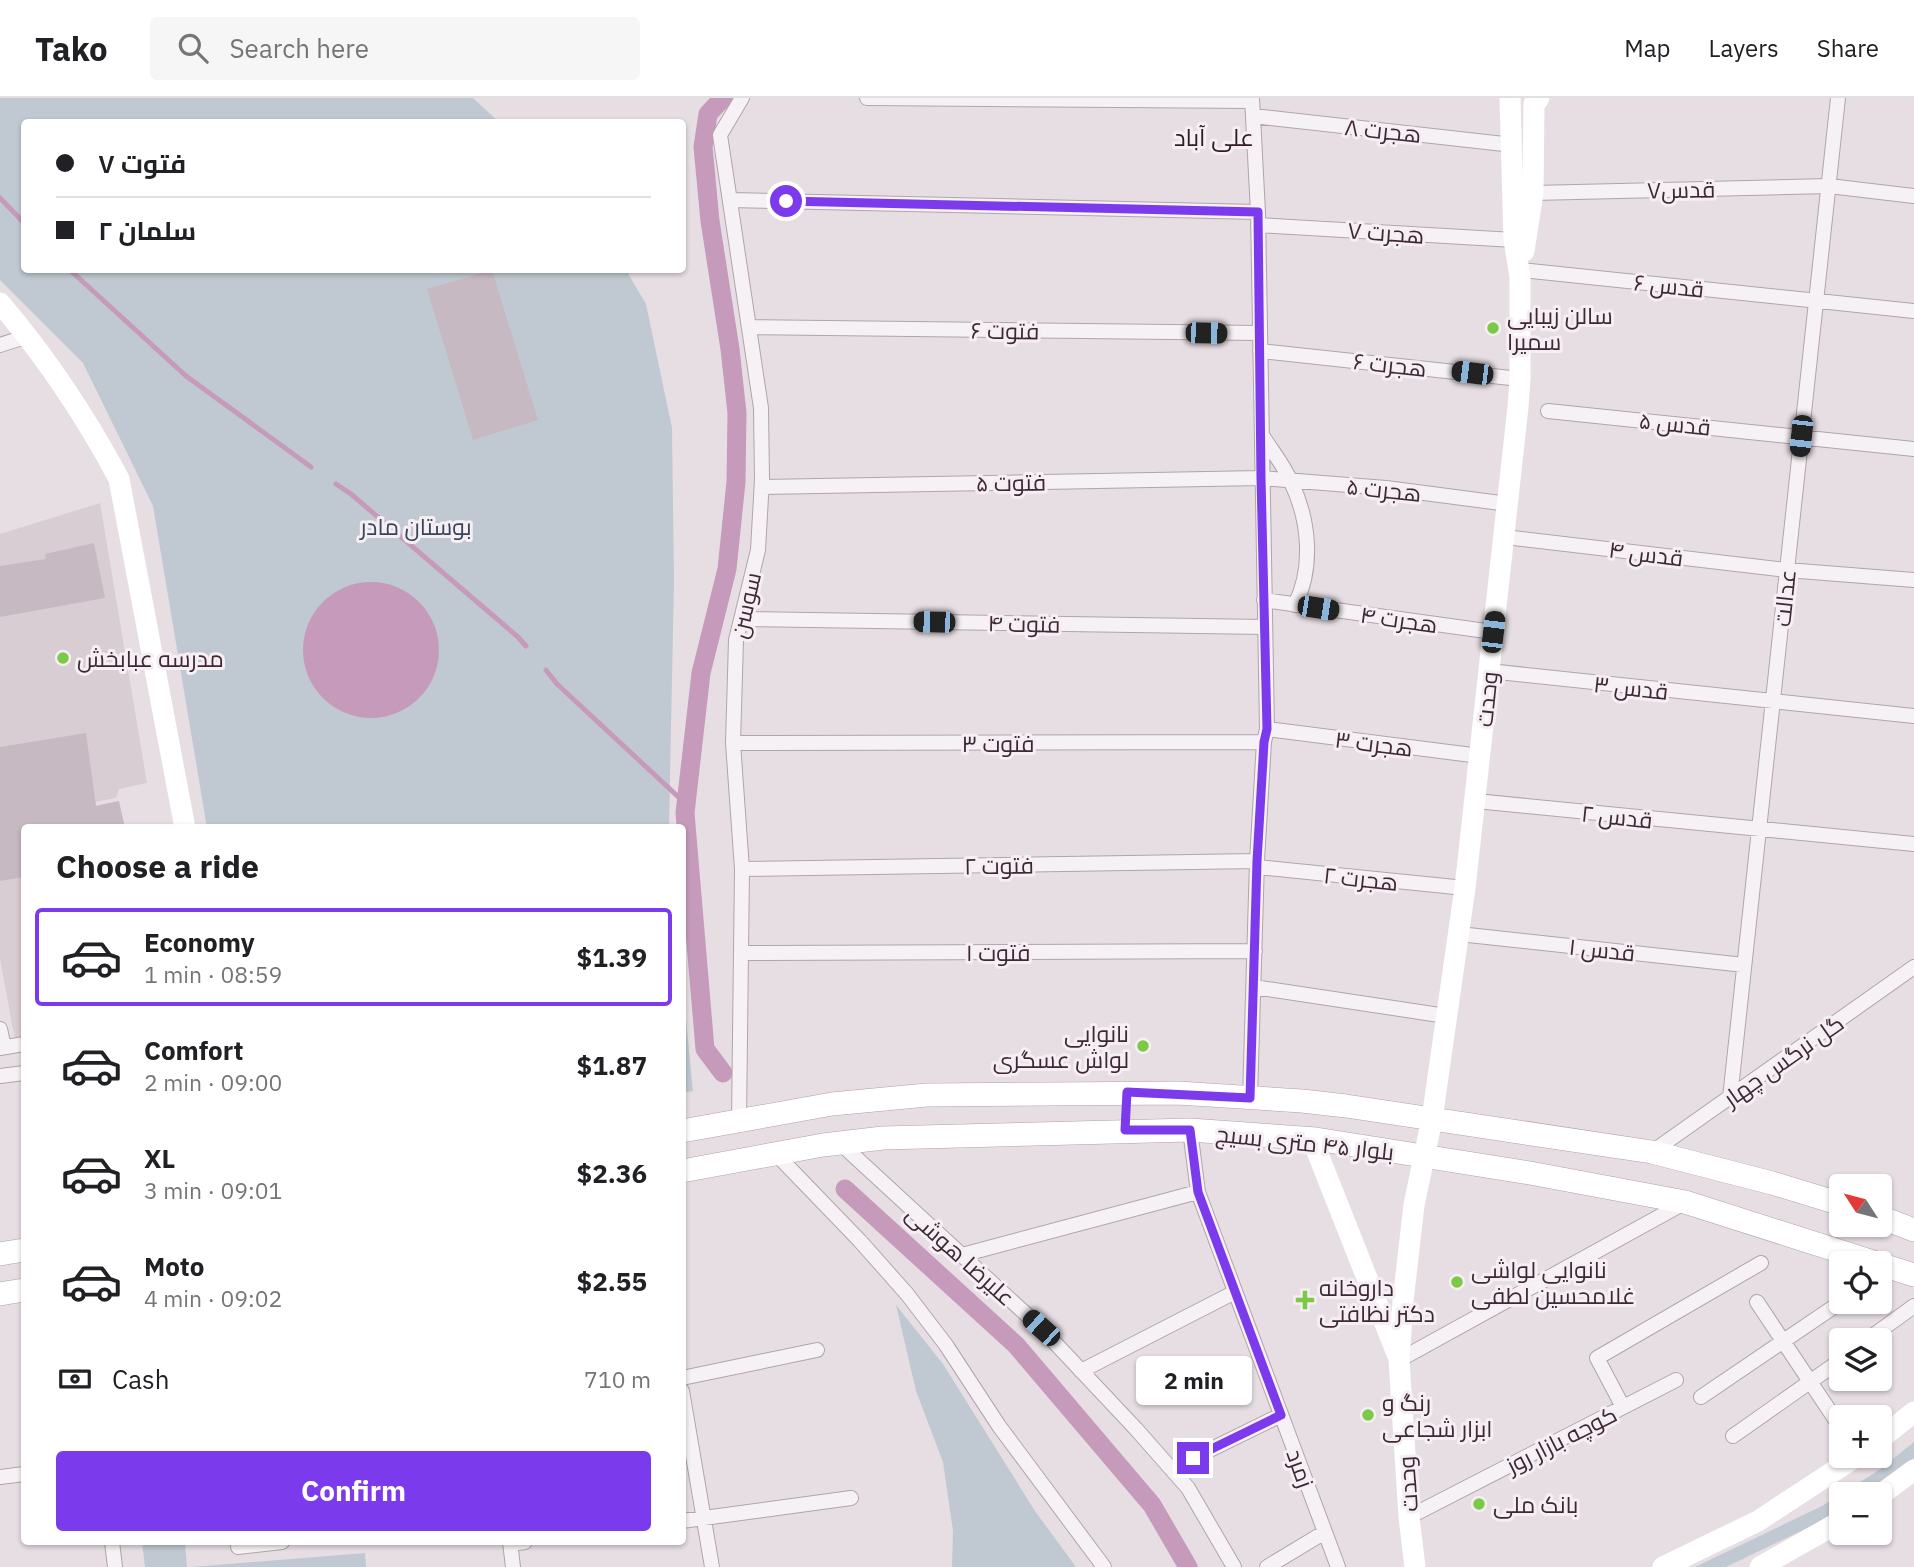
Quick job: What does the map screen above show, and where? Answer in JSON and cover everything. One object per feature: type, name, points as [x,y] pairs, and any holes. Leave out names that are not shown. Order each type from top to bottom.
[{"type":"main road","name":"بلوار ۴۵ متری بسیج","points":[[686,1131],[870,1099],[927,1095],[1127,1092],[1302,1101],[1652,1152],[1829,1200]]},
{"type":"main road","points":[[1125,1130],[1127,1092]]},
{"type":"main road","name":"بلوار ۴۵ متری بسیج","points":[[686,1170],[883,1138],[1190,1130],[1312,1139],[1629,1190],[1685,1202],[1914,1275]]},
{"type":"main road","points":[[1892,1222],[1914,1230]]},
{"type":"main road","points":[[0,1254],[21,1250]]},
{"type":"main road","points":[[0,1294],[21,1290]]},
{"type":"street","name":"سوسن","points":[[739,1121],[742,869],[733,743],[736,640],[758,550],[762,487],[761,408],[720,135],[742,98]]},
{"type":"street","name":"هجرت ۸","points":[[867,98],[1252,105],[1513,145]]},
{"type":"street","name":"وحدت","points":[[1510,98],[1514,240],[1520,273]]},
{"type":"street","name":"وحدت","points":[[1415,1567],[1409,1517],[1399,1360],[1408,1249],[1432,1119],[1476,801],[1520,379],[1520,273],[1533,192],[1534,104],[1539,98]]},
{"type":"street","name":"عدالت","points":[[1730,1098],[1838,98]]},
{"type":"street","points":[[1250,1098],[1257,864],[1266,736],[1258,218],[1252,105]]},
{"type":"street","name":"قدس۷","points":[[1533,192],[1829,186],[1914,196]]},
{"type":"street","name":"هجرت ۷","points":[[730,200],[1258,218],[1514,240]]},
{"type":"street","name":"قدس ۶","points":[[1520,273],[1914,310]]},
{"type":"street","points":[[0,303],[28,336],[105,453],[119,479],[184,824]]},
{"type":"street","name":"فتوت ۶","points":[[750,327],[1260,334]]},
{"type":"street","points":[[0,345],[28,336]]},
{"type":"street","name":"هجرت ۶","points":[[1260,351],[1520,379]]},
{"type":"street","name":"قدس ۵","points":[[1548,411],[1914,449]]},
{"type":"street","points":[[1261,434],[1291,480],[1306,530],[1307,567],[1301,594],[1295,605]]},
{"type":"street","name":"فتوت ۵","points":[[762,487],[1261,478]]},
{"type":"street","name":"هجرت ۵","points":[[1261,478],[1386,488],[1508,504]]},
{"type":"street","name":"قدس ۴","points":[[1505,537],[1787,569],[1914,580]]},
{"type":"street","name":"هجرت ۴","points":[[1264,600],[1493,632]]},
{"type":"street","name":"فتوت ۴","points":[[741,619],[1265,627]]},
{"type":"street","name":"قدس ۳","points":[[1489,671],[1914,716]]},
{"type":"street","name":"فتوت ۳","points":[[733,743],[1266,736]]},
{"type":"street","name":"هجرت ۳","points":[[1266,736],[1480,756]]},
{"type":"street","name":"قدس ۲","points":[[1476,801],[1914,844]]},
{"type":"street","name":"فتوت ۲","points":[[742,869],[1257,864]]},
{"type":"street","name":"هجرت ۲","points":[[1257,864],[1465,888]]},
{"type":"street","name":"قدس ۱","points":[[1459,934],[1744,965]]},
{"type":"street","name":"فتوت ۱","points":[[741,953],[1255,951]]},
{"type":"street","name":"گل نرگس چهار","points":[[1652,1152],[1914,967]]},
{"type":"street","points":[[1254,988],[1446,1016]]},
{"type":"street","points":[[0,1029],[2,1047],[21,1044]]},
{"type":"street","points":[[0,1076],[21,1073]]},
{"type":"street","name":"زمرد","points":[[1190,1130],[1198,1192],[1338,1567]]},
{"type":"street","name":"وحدت","points":[[1312,1139],[1399,1360]]},
{"type":"street","name":"علیرضا هوشی","points":[[840,1143],[1041,1328],[1081,1371],[1188,1488],[1234,1567]]},
{"type":"street","points":[[777,1154],[906,1294],[946,1345],[1007,1437],[1104,1567]]},
{"type":"street","points":[[961,1255],[1198,1192]]},
{"type":"street","points":[[1399,1360],[1685,1202]]},
{"type":"street","points":[[1623,1407],[1597,1358],[1761,1264]]},
{"type":"street","points":[[1081,1371],[1235,1292]]},
{"type":"street","points":[[1757,1302],[1829,1410]]},
{"type":"street","points":[[1884,1328],[1914,1306]]},
{"type":"street","points":[[1701,1397],[1829,1310]]},
{"type":"street","points":[[686,1377],[817,1349]]},
{"type":"street","points":[[1733,1436],[1829,1369]]},
{"type":"street","name":"کوچه بازار روز","points":[[1409,1517],[1676,1380]]},
{"type":"street","points":[[1892,1429],[1914,1412]]},
{"type":"street","points":[[686,1415],[712,1567]]},
{"type":"street","points":[[1171,1469],[1281,1415]]},
{"type":"street","points":[[1663,1567],[1758,1521],[1839,1468]]},
{"type":"street","points":[[1892,1486],[1914,1470]]},
{"type":"street","points":[[0,1477],[21,1474]]},
{"type":"street","points":[[686,1520],[851,1498]]},
{"type":"street","points":[[1771,1565],[1829,1529]]},
{"type":"street","points":[[1267,1567],[1325,1532]]},
{"type":"street","points":[[112,1545],[115,1567]]},
{"type":"street","points":[[238,1547],[256,1545]]},
{"type":"street","points":[[510,1545],[513,1567]]},
{"type":"shaded area","name":"مدرسه عبابخش","points":[[100,503],[147,783],[119,789],[116,798],[0,820],[0,534]]},
{"type":"shaded area","points":[[371,582],[397,587],[419,602],[434,624],[439,650],[434,676],[419,698],[397,713],[371,718],[345,713],[323,698],[308,676],[303,650],[308,624],[323,602],[345,587]]},
{"type":"shaded area","points":[[119,801],[38,824],[21,824],[21,1039],[15,1040],[0,959],[0,825]]},
{"type":"green space","name":"بوستان مادر","points":[[0,98],[473,98],[496,119],[21,119],[21,273],[628,273],[646,304],[672,428],[674,581],[669,824],[206,824],[153,506],[83,363],[0,280]]},
{"type":"green space","points":[[686,1020],[693,1091],[686,1092]]},
{"type":"green space","points":[[896,1305],[943,1364],[1035,1511],[1076,1567],[952,1567],[953,1531],[943,1462],[916,1391]]},
{"type":"green space","points":[[1914,1442],[1914,1458],[1880,1482],[1860,1482],[1882,1468],[1892,1468],[1892,1460]]},
{"type":"green space","points":[[1829,1502],[1828,1518],[1726,1567],[1695,1567]]},
{"type":"green space","points":[[142,1545],[185,1545],[187,1567],[145,1567]]},
{"type":"green space","points":[[365,1553],[366,1567],[191,1567]]},
{"type":"building","points":[[482,273],[493,273],[538,420],[473,440],[427,289]]},
{"type":"building","points":[[94,543],[105,598],[0,617],[0,566],[46,559],[45,554]]},
{"type":"building","points":[[86,733],[96,806],[119,801],[124,824],[21,824],[21,878],[0,881],[0,747]]},
{"type":"waterway","points":[[686,824],[701,673],[727,569],[736,482],[737,413],[710,221],[703,147],[708,114],[723,98]]},
{"type":"waterway","points":[[0,198],[21,220]]},
{"type":"waterway","points":[[73,273],[186,376],[311,467]]},
{"type":"waterway","points":[[336,484],[351,494],[526,646]]},
{"type":"waterway","points":[[546,670],[557,684],[686,804]]},
{"type":"waterway","points":[[686,825],[705,1049],[723,1073]]},
{"type":"waterway","points":[[845,1189],[1016,1345],[1152,1505],[1188,1567]]},
{"type":"place","name":"سالن زیبایی سمیرا","points":[[1493,328]]},
{"type":"place","name":"مدرسه عبابخش","points":[[63,658]]},
{"type":"place","name":"نانوایی لواش عسگری","points":[[1143,1046]]},
{"type":"place","name":"نانوایی لواشی غلامحسین لطفی","points":[[1457,1282]]},
{"type":"place","name":"داروخانه دکتر نظافتی","points":[[1305,1300]]},
{"type":"place","name":"رنگ و ابزار شجاعی","points":[[1368,1415]]},
{"type":"place","name":"بانک ملی","points":[[1479,1504]]},
{"type":"district","name":"علی آباد","points":[[1214,137]]},
{"type":"route","points":[[786,201],[1258,212],[1267,729],[1257,861],[1250,1098],[1127,1092],[1125,1130],[1190,1130],[1198,1192],[1281,1415],[1193,1458]]}]
